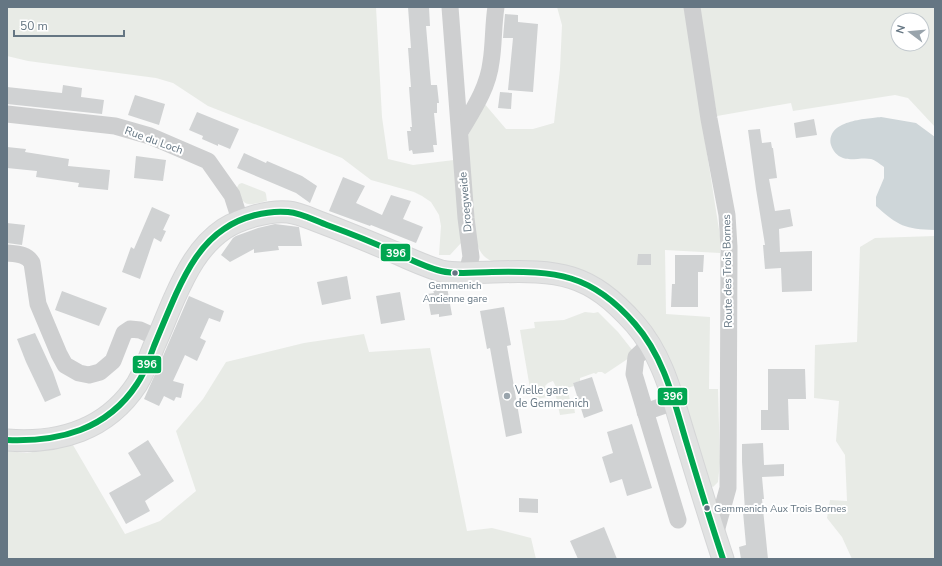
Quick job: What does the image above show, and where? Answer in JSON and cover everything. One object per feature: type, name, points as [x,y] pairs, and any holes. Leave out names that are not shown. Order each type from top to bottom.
[{"type":"main road","points":[[7,440],[28,442],[49,439],[73,434],[93,426],[121,403],[136,384],[146,367],[183,279],[197,255],[210,240],[225,228],[240,220],[275,212],[289,212],[445,272],[532,271],[554,272],[569,276],[584,282],[618,306],[650,344],[660,362],[723,559]]},
{"type":"street","name":"Droegweide","points":[[450,7],[466,218],[471,257],[467,272]]},
{"type":"street","points":[[460,132],[479,100],[488,77],[492,62],[493,29],[496,7]]},
{"type":"street","name":"Route des Trois Bornes","points":[[692,7],[709,119],[727,214],[729,247],[728,488],[715,535]]},
{"type":"street","name":"Rue du Loch","points":[[7,114],[115,126],[150,136],[208,161],[232,195],[240,220]]},
{"type":"street","points":[[12,256],[29,259],[32,263],[38,304],[59,354],[65,365],[79,373],[89,375],[100,372],[113,361],[124,333],[130,329],[140,330],[158,338]]},
{"type":"street","points":[[650,344],[636,357],[634,374],[678,520]]},
{"type":"street","points":[[645,412],[674,402]]},
{"type":"shaded area","points":[[7,7],[376,7],[382,117],[388,159],[413,165],[454,160],[461,243],[450,255],[439,255],[441,226],[439,215],[431,202],[422,196],[414,192],[371,180],[342,158],[208,106],[173,83],[156,78],[28,61],[7,56]]},
{"type":"shaded area","points":[[557,7],[684,7],[720,236],[720,253],[665,250],[666,314],[710,317],[709,389],[718,389],[720,462],[718,482],[713,487],[708,484],[684,398],[666,356],[622,298],[500,265],[490,261],[481,253],[476,240],[467,138],[483,102],[506,129],[533,129],[554,123],[560,69],[562,25]]},
{"type":"shaded area","points":[[698,7],[935,7],[935,127],[908,98],[895,95],[793,111],[791,103],[717,116]]},
{"type":"shaded area","points":[[881,117],[916,123],[935,137],[935,230],[916,229],[902,225],[890,218],[876,206],[876,197],[884,178],[884,167],[871,159],[843,158],[837,155],[831,145],[831,137],[835,130],[848,122]]},
{"type":"shaded area","points":[[242,183],[265,192],[267,201],[251,204],[245,203],[236,189],[239,184]]},
{"type":"shaded area","points":[[935,236],[935,559],[852,559],[842,537],[827,518],[830,500],[847,501],[845,455],[836,441],[839,401],[814,398],[815,345],[857,342],[860,247],[875,238]]},
{"type":"shaded area","points":[[585,312],[598,312],[618,332],[633,351],[629,358],[605,374],[598,372],[596,374],[594,373],[580,378],[580,381],[573,383],[574,386],[567,388],[572,408],[574,407],[575,413],[560,415],[555,392],[557,389],[553,381],[545,386],[547,397],[532,400],[520,330],[535,328],[534,322],[564,320]]},
{"type":"shaded area","points":[[364,334],[369,352],[430,348],[467,531],[492,528],[531,538],[536,559],[7,559],[7,451],[27,453],[73,445],[125,534],[160,521],[196,491],[176,431],[203,399],[226,362],[304,343]]},
{"type":"building","points":[[408,7],[429,7],[430,26],[426,26],[431,85],[437,85],[439,103],[437,103],[437,113],[434,113],[437,145],[433,145],[434,152],[413,154],[412,150],[409,151],[407,131],[411,131],[410,127],[412,127],[409,87],[411,87],[408,48],[411,48]]},
{"type":"building","points":[[505,14],[518,15],[518,22],[538,24],[533,92],[508,90],[513,38],[503,38]]},
{"type":"building","points":[[63,85],[82,88],[81,97],[104,100],[102,114],[7,104],[7,87],[62,93]]},
{"type":"building","points":[[500,92],[512,93],[511,109],[498,108]]},
{"type":"building","points":[[135,95],[165,104],[159,125],[128,115]]},
{"type":"building","points":[[197,112],[239,129],[230,149],[218,144],[218,146],[202,139],[203,136],[189,130]]},
{"type":"building","points":[[814,119],[817,135],[796,138],[794,123]]},
{"type":"building","points":[[760,129],[762,143],[771,142],[773,148],[777,178],[769,179],[775,211],[790,209],[793,226],[779,229],[780,252],[812,251],[812,291],[782,292],[781,268],[765,269],[763,245],[765,245],[748,130]]},
{"type":"building","points":[[7,147],[26,149],[25,152],[69,159],[68,166],[110,170],[108,190],[78,187],[79,183],[36,177],[37,171],[7,168]]},
{"type":"building","points":[[244,153],[302,176],[317,186],[310,203],[296,193],[237,168]]},
{"type":"building","points":[[136,156],[166,160],[163,181],[134,178]]},
{"type":"building","points":[[343,177],[365,186],[356,203],[382,215],[391,195],[411,201],[403,219],[423,227],[416,243],[371,225],[370,226],[329,211]]},
{"type":"building","points":[[152,207],[170,215],[163,230],[166,231],[161,242],[154,238],[140,279],[122,272],[131,247],[134,249]]},
{"type":"building","points":[[7,223],[25,225],[22,245],[7,243]]},
{"type":"building","points":[[275,224],[299,227],[302,246],[278,246],[279,250],[254,253],[254,249],[230,262],[221,255],[236,236]]},
{"type":"building","points":[[638,254],[651,254],[651,265],[637,265]]},
{"type":"building","points":[[675,255],[704,255],[703,272],[698,272],[698,307],[671,307],[672,284],[675,284]]},
{"type":"building","points":[[347,276],[351,299],[322,305],[317,282]]},
{"type":"building","points":[[447,287],[452,315],[439,317],[439,314],[431,315],[427,294],[434,293],[433,290]]},
{"type":"building","points":[[62,291],[107,308],[99,326],[55,310]]},
{"type":"building","points":[[400,292],[405,320],[381,324],[376,296]]},
{"type":"building","points":[[189,296],[224,311],[220,322],[209,318],[200,338],[206,341],[197,361],[185,355],[173,381],[184,384],[181,398],[176,397],[174,401],[164,396],[159,406],[144,399]]},
{"type":"building","points":[[504,307],[511,345],[507,346],[522,433],[506,437],[490,348],[487,349],[480,311]]},
{"type":"building","points":[[35,333],[53,372],[61,395],[45,402],[17,339]]},
{"type":"building","points":[[768,369],[805,369],[806,399],[788,399],[789,430],[761,430],[761,410],[768,410]]},
{"type":"building","points":[[592,377],[603,411],[584,418],[573,383]]},
{"type":"building","points":[[632,424],[652,488],[627,496],[622,479],[610,483],[602,457],[613,453],[607,432]]},
{"type":"building","points":[[148,440],[174,481],[145,501],[150,511],[126,524],[109,493],[141,475],[128,453]]},
{"type":"building","points":[[763,443],[764,465],[784,464],[784,476],[762,477],[764,499],[762,499],[768,559],[741,559],[739,547],[746,545],[743,512],[745,511],[742,444]]},
{"type":"building","points":[[519,498],[538,499],[538,513],[519,512]]},
{"type":"building","points":[[604,527],[617,559],[578,559],[570,541]]},
{"type":"transit line","name":"396","points":[[7,440],[45,439],[63,435],[80,430],[111,412],[125,400],[140,380],[180,285],[190,267],[208,242],[224,229],[238,221],[254,215],[272,212],[293,213],[308,217],[352,234],[423,265],[441,271],[460,273],[515,272],[554,275],[571,278],[603,294],[619,307],[635,324],[654,351],[661,365],[672,395],[723,559]]},
{"type":"place","name":"Gemmenich Ancienne gare","points":[[455,273]]},
{"type":"place","name":"Vielle gare de Gemmenich","points":[[507,396]]},
{"type":"place","name":"Gemmenich Aux Trois Bornes","points":[[707,508]]}]
